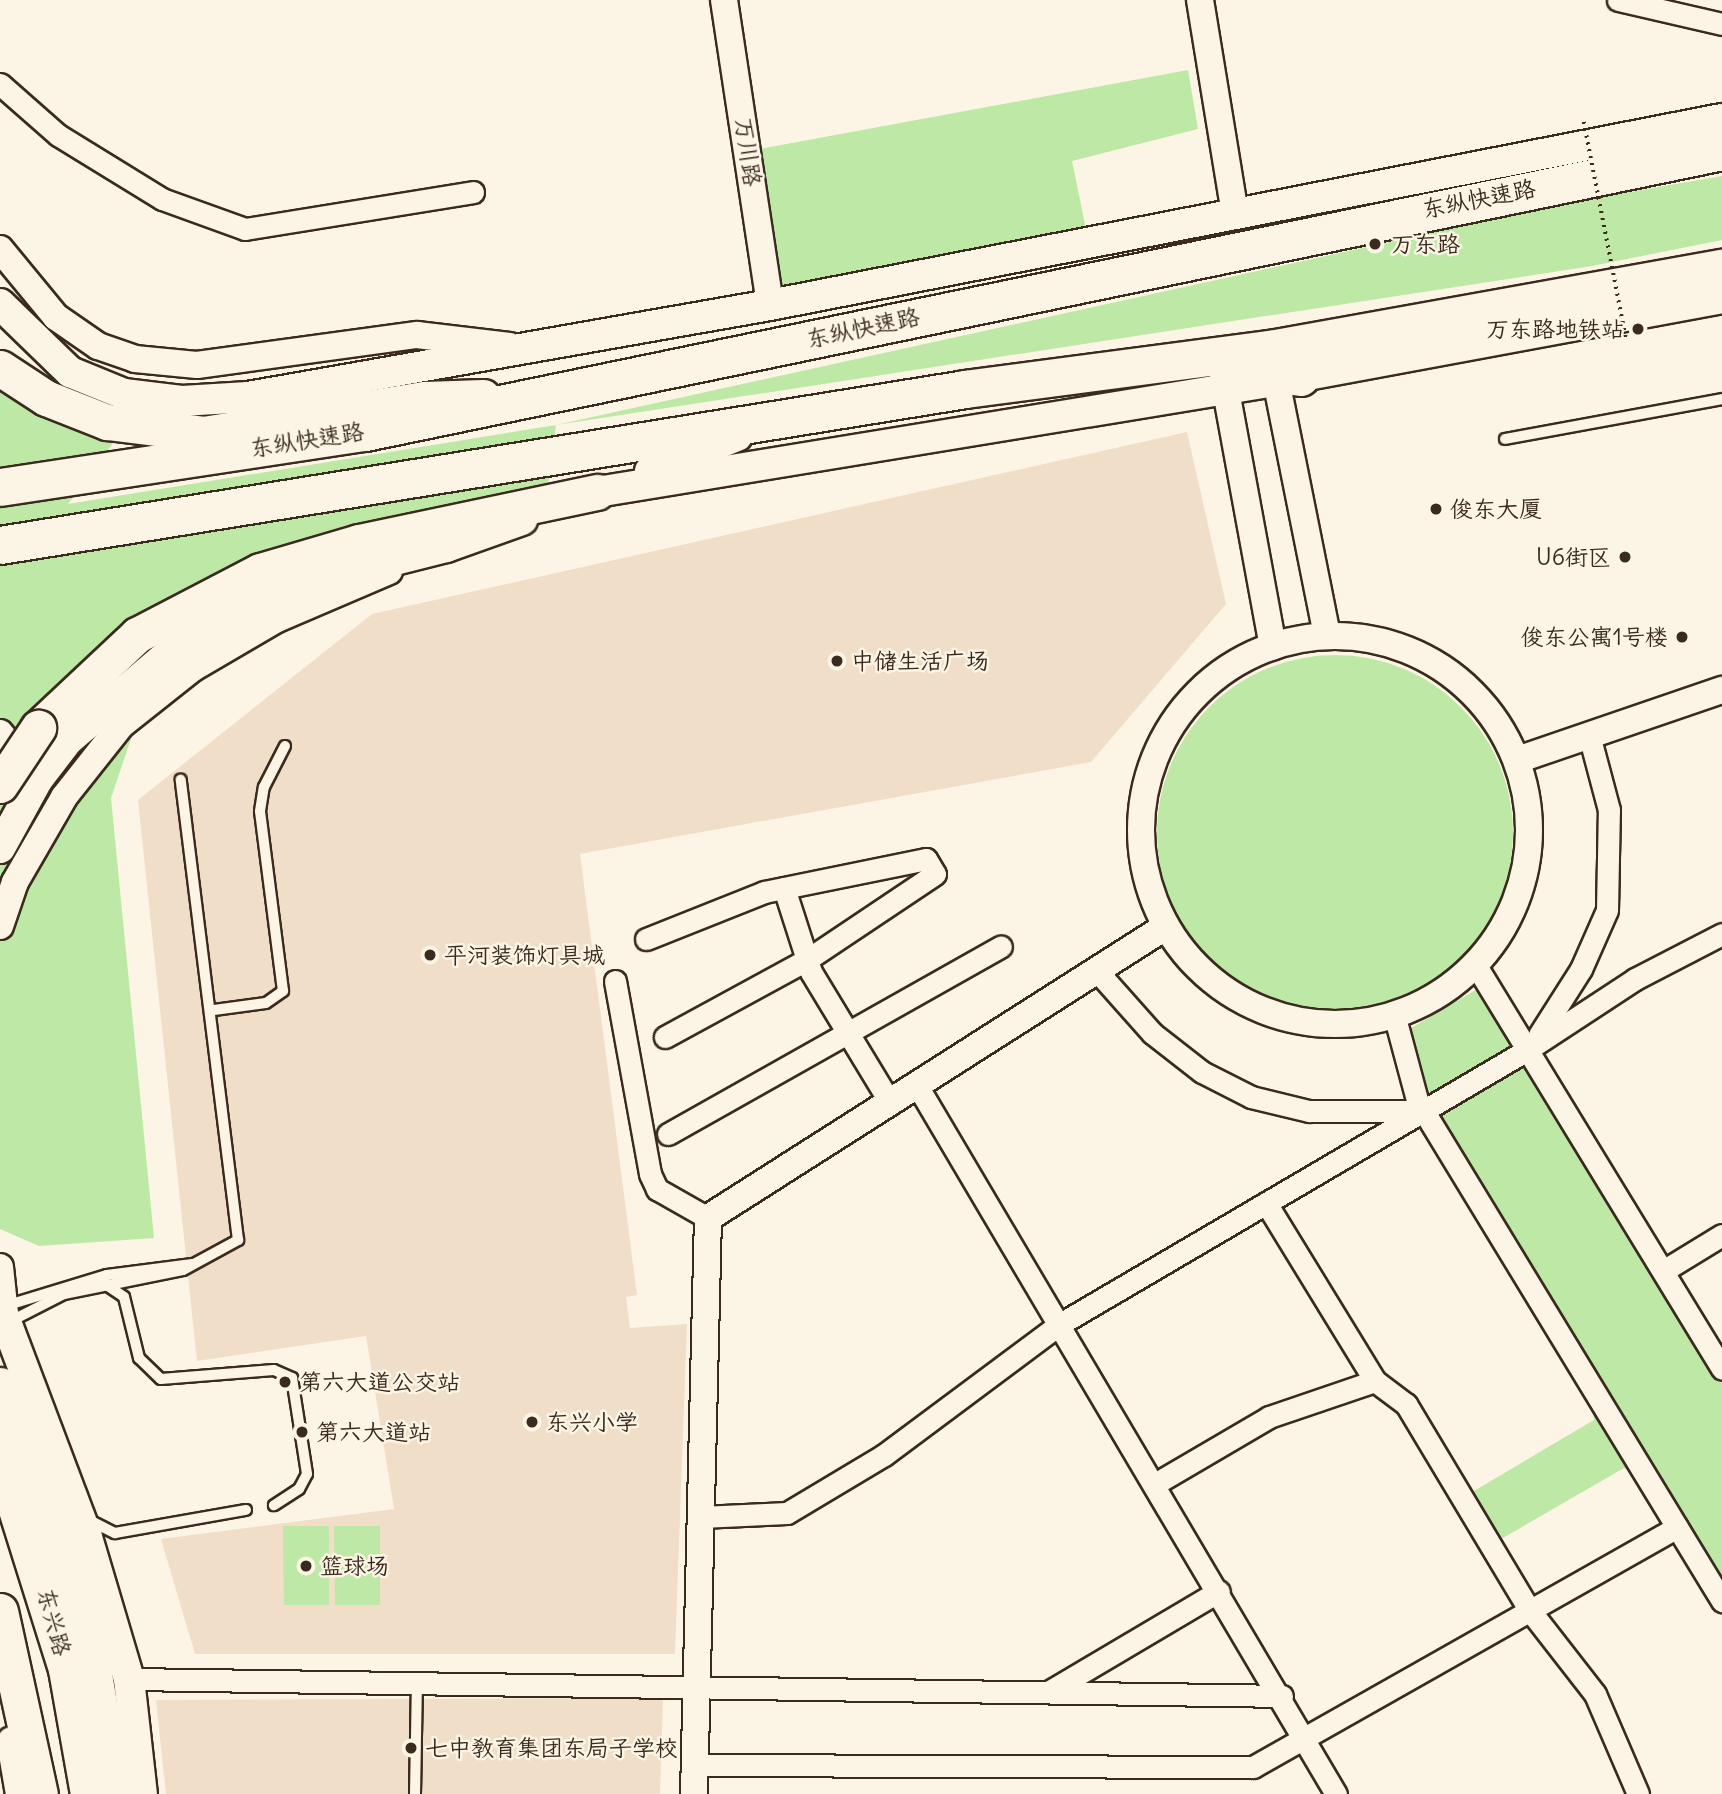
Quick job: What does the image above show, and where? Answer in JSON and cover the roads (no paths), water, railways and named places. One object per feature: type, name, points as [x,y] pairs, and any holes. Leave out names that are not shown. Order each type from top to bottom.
[{"type":"highway","name":"东纵快速路","points":[[0,487],[365,432],[1722,151]]},
{"type":"highway","points":[[0,545],[779,418],[1213,368],[1280,370],[1722,268]]},
{"type":"highway","name":"东兴路","points":[[0,1455],[67,1669],[89,1794]]},
{"type":"highway","name":"东兴路","points":[[0,1526],[41,1668],[65,1794]]},
{"type":"main road","points":[[0,304],[69,372],[124,394],[182,401],[337,384],[770,305],[1722,119]]},
{"type":"main road","points":[[1280,370],[1722,299]]},
{"type":"main road","points":[[0,344],[57,393],[107,422]]},
{"type":"main road","points":[[0,368],[46,398],[107,422],[203,433],[425,399],[550,394]]},
{"type":"main road","points":[[0,785],[38,728],[137,635],[260,571],[359,542],[1213,368]]},
{"type":"main road","points":[[0,848],[38,779],[117,693],[222,621],[300,584],[446,547],[597,492],[779,418]]},
{"type":"main road","points":[[2,1314],[70,1491],[129,1679],[142,1794]]},
{"type":"main road","points":[[0,1385],[88,1638],[114,1794]]},
{"type":"main road","points":[[0,1611],[40,1794]]},
{"type":"main road","points":[[0,1687],[21,1794]]},
{"type":"street","name":"万川路","points":[[724,0],[770,305]]},
{"type":"street","points":[[1200,0],[1235,214]]},
{"type":"street","points":[[1618,0],[1722,24]]},
{"type":"street","points":[[0,84],[58,135],[162,199],[245,229],[473,192]]},
{"type":"street","points":[[0,249],[56,317],[98,346],[135,359],[197,365],[417,335],[528,348]]},
{"type":"street","points":[[1213,368],[1273,646]]},
{"type":"street","points":[[1280,370],[1327,636]]},
{"type":"street","points":[[0,926],[15,882],[64,797],[121,725],[193,668],[277,619],[446,547]]},
{"type":"street","points":[[1327,636],[1375,640],[1431,662],[1461,682],[1494,717],[1517,760],[1530,817],[1525,875],[1503,929],[1475,964],[1418,1007],[1362,1023],[1304,1023],[1248,1006],[1200,973],[1165,927],[1143,862],[1140,817],[1153,761],[1197,695],[1222,672],[1273,646],[1327,636]]},
{"type":"street","points":[[1517,760],[1722,690]]},
{"type":"street","points":[[0,733],[38,779]]},
{"type":"street","points":[[1527,1049],[1581,969],[1607,910],[1609,810],[1589,735]]},
{"type":"street","points":[[646,939],[784,888],[926,859],[935,874],[808,960],[665,1037]]},
{"type":"street","points":[[784,888],[808,960],[845,1037],[891,1104]]},
{"type":"street","points":[[708,1218],[919,1087],[1165,927]]},
{"type":"street","points":[[701,1517],[787,1513],[884,1455],[1060,1324],[1424,1111],[1635,979],[1722,934]]},
{"type":"street","points":[[668,1134],[845,1037],[1001,946]]},
{"type":"street","points":[[1475,964],[1722,1368]]},
{"type":"street","points":[[1097,971],[1152,1033],[1202,1072],[1251,1097],[1309,1111],[1424,1111]]},
{"type":"street","points":[[615,981],[650,1174],[657,1189],[708,1218]]},
{"type":"street","points":[[1394,1014],[1424,1111],[1722,1601]]},
{"type":"street","points":[[919,1087],[1282,1696],[1336,1794]]},
{"type":"street","points":[[1266,1203],[1375,1381],[1406,1404],[1528,1608],[1595,1694],[1638,1794]]},
{"type":"street","points":[[694,1794],[708,1218]]},
{"type":"street","points":[[1662,1271],[1722,1235]]},
{"type":"street","points":[[0,1267],[2,1314]]},
{"type":"street","points":[[1155,1484],[1269,1417],[1375,1381]]},
{"type":"street","points":[[695,1765],[1253,1767],[1307,1741],[1528,1608],[1677,1527]]},
{"type":"street","points":[[1050,1690],[1219,1591]]},
{"type":"street","points":[[129,1679],[697,1683],[1282,1696]]},
{"type":"lane","points":[[1505,439],[1722,399]]},
{"type":"lane","points":[[214,1010],[265,1003],[283,991],[260,811],[285,747]]},
{"type":"lane","points":[[2,1314],[105,1284],[192,1264],[232,1248],[239,1231],[214,1010],[181,780]]},
{"type":"lane","points":[[2,1314],[107,1275],[192,1264]]},
{"type":"lane","points":[[105,1284],[124,1297],[139,1358],[161,1379],[274,1370],[292,1377],[307,1474],[299,1489],[274,1505]]},
{"type":"lane","points":[[70,1491],[96,1528],[115,1533],[246,1510]]},
{"type":"lane","points":[[415,1794],[417,1679]]},
{"type":"place","name":"万东路","points":[[1375,244]]},
{"type":"place","name":"万东路地铁站","points":[[1638,329]]},
{"type":"place","name":"俊东大厦","points":[[1436,509]]},
{"type":"place","name":"U6街区","points":[[1625,557]]},
{"type":"place","name":"俊东公寓1号楼","points":[[1682,637]]},
{"type":"place","name":"中储生活广场","points":[[837,661]]},
{"type":"place","name":"平河装饰灯具城","points":[[430,955]]},
{"type":"place","name":"第六大道公交站","points":[[285,1382]]},
{"type":"place","name":"东兴小学","points":[[532,1422]]},
{"type":"place","name":"第六大道站","points":[[302,1432]]},
{"type":"place","name":"篮球场","points":[[306,1566]]},
{"type":"place","name":"七中教育集团东局子学校","points":[[411,1748]]}]
